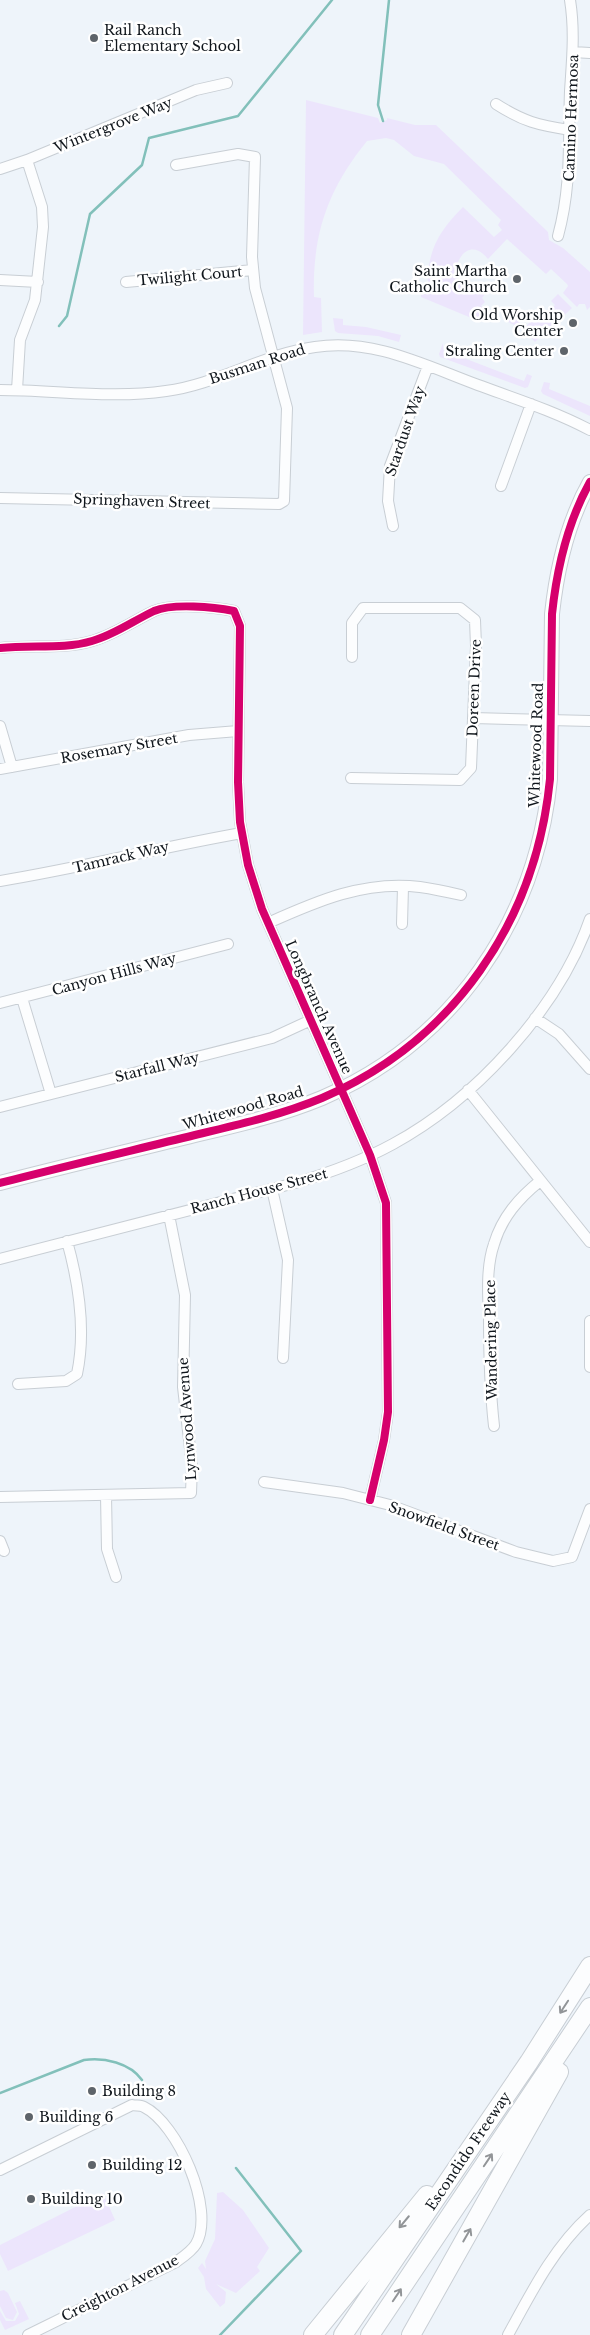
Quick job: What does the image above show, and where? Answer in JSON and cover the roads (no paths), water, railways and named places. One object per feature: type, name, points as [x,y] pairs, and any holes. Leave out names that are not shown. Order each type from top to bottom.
[{"type":"highway","name":"Escondido Freeway","points":[[343,2335],[451,2178],[590,1966]]},
{"type":"highway","name":"Escondido Freeway","points":[[370,2335],[590,2008]]},
{"type":"highway","points":[[410,2335],[559,2073],[590,2008]]},
{"type":"highway","points":[[313,2335],[437,2182],[451,2178]]},
{"type":"main road","name":"Whitewood Road","points":[[0,1184],[259,1119],[303,1106],[342,1089],[392,1059],[429,1030],[476,978],[507,928],[527,886],[542,835],[550,779],[552,614],[558,569],[569,528],[590,482]]},
{"type":"street","name":"Camino Hermosa","points":[[558,236],[566,206],[569,183],[573,52],[570,0]]},
{"type":"street","points":[[573,52],[590,53]]},
{"type":"street","name":"Wintergrove Way","points":[[0,169],[27,160],[196,90],[227,83]]},
{"type":"street","points":[[496,104],[519,119],[540,126],[570,130]]},
{"type":"street","points":[[176,165],[238,154],[255,157],[253,270],[258,305],[273,356]]},
{"type":"street","points":[[17,390],[20,340],[35,300],[43,227],[42,207],[27,160]]},
{"type":"street","name":"Twilight Court","points":[[126,282],[253,270]]},
{"type":"street","points":[[0,280],[38,282]]},
{"type":"street","name":"Busman Road","points":[[0,390],[119,393],[167,391],[194,385],[273,356],[314,347],[362,345],[394,353],[531,404],[590,430]]},
{"type":"street","name":"Springhaven Street","points":[[0,498],[279,504],[284,501],[287,408],[273,356]]},
{"type":"street","name":"Stardust Way","points":[[393,526],[388,501],[390,466],[428,366]]},
{"type":"street","points":[[501,486],[531,404]]},
{"type":"street","name":"Longbranch Avenue","points":[[0,648],[51,647],[91,642],[128,626],[155,610],[217,608],[234,611],[240,626],[238,782],[242,833],[248,865],[268,923],[370,1155],[386,1203],[388,1412],[384,1440],[370,1500]]},
{"type":"street","name":"Doreen Drive","points":[[351,778],[460,780],[471,768],[476,646],[475,620],[460,608],[363,608],[352,623],[352,657]]},
{"type":"street","points":[[474,718],[590,720]]},
{"type":"street","points":[[0,726],[12,767]]},
{"type":"street","name":"Rosemary Street","points":[[0,769],[190,735],[238,731]]},
{"type":"street","name":"Tamrack Way","points":[[0,881],[242,833]]},
{"type":"street","points":[[268,923],[334,895],[367,888],[418,886],[461,895]]},
{"type":"street","points":[[402,924],[404,887]]},
{"type":"street","name":"Ranch House Street","points":[[0,1259],[318,1176],[370,1155],[418,1128],[468,1090],[503,1055],[535,1018],[588,932],[590,919]]},
{"type":"street","name":"Canyon Hills Way","points":[[0,1003],[228,944]]},
{"type":"street","points":[[22,998],[51,1094]]},
{"type":"street","points":[[535,1018],[559,1034],[590,1069]]},
{"type":"street","name":"Starfall Way","points":[[0,1107],[272,1038],[311,1020]]},
{"type":"street","points":[[468,1090],[590,1242]]},
{"type":"street","name":"Wandering Place","points":[[494,1426],[490,1386],[488,1287],[494,1244],[507,1215],[521,1197],[540,1181]]},
{"type":"street","points":[[272,1189],[288,1260],[282,1358]]},
{"type":"street","name":"Lynwood Avenue","points":[[0,1497],[191,1492],[192,1466],[183,1387],[185,1295],[169,1215]]},
{"type":"street","points":[[18,1384],[66,1381],[77,1374],[80,1358],[80,1303],[75,1270],[67,1242]]},
{"type":"street","points":[[590,1321],[590,1367]]},
{"type":"street","name":"Snowfield Street","points":[[264,1482],[343,1493],[390,1505],[516,1552],[553,1561],[572,1557],[590,1509]]},
{"type":"street","points":[[106,1495],[107,1549],[116,1577]]},
{"type":"street","points":[[0,1541],[4,1551]]},
{"type":"street","name":"Creighton Avenue","points":[[0,2170],[132,2105],[143,2106],[158,2119],[176,2142],[200,2192],[200,2234],[190,2251],[176,2262],[28,2335]]},
{"type":"street","points":[[508,2335],[550,2263],[590,2215]]},
{"type":"waterway","points":[[59,326],[67,316],[90,214],[142,165],[149,138],[238,116],[332,0]]},
{"type":"waterway","points":[[383,121],[378,105],[389,0]]},
{"type":"waterway","points":[[0,2093],[84,2060],[92,2059],[124,2065],[142,2080]]},
{"type":"waterway","points":[[220,2335],[301,2251],[236,2168]]},
{"type":"place","name":"Rail Ranch Elementary School","points":[[94,38]]},
{"type":"place","name":"Saint Martha Catholic Church","points":[[517,279]]},
{"type":"place","name":"Old Worship Center","points":[[573,323]]},
{"type":"place","name":"Straling Center","points":[[564,351]]},
{"type":"place","name":"Building 8","points":[[92,2091]]},
{"type":"place","name":"Building 6","points":[[29,2117]]},
{"type":"place","name":"Building 12","points":[[92,2165]]},
{"type":"place","name":"Building 10","points":[[31,2199]]}]
